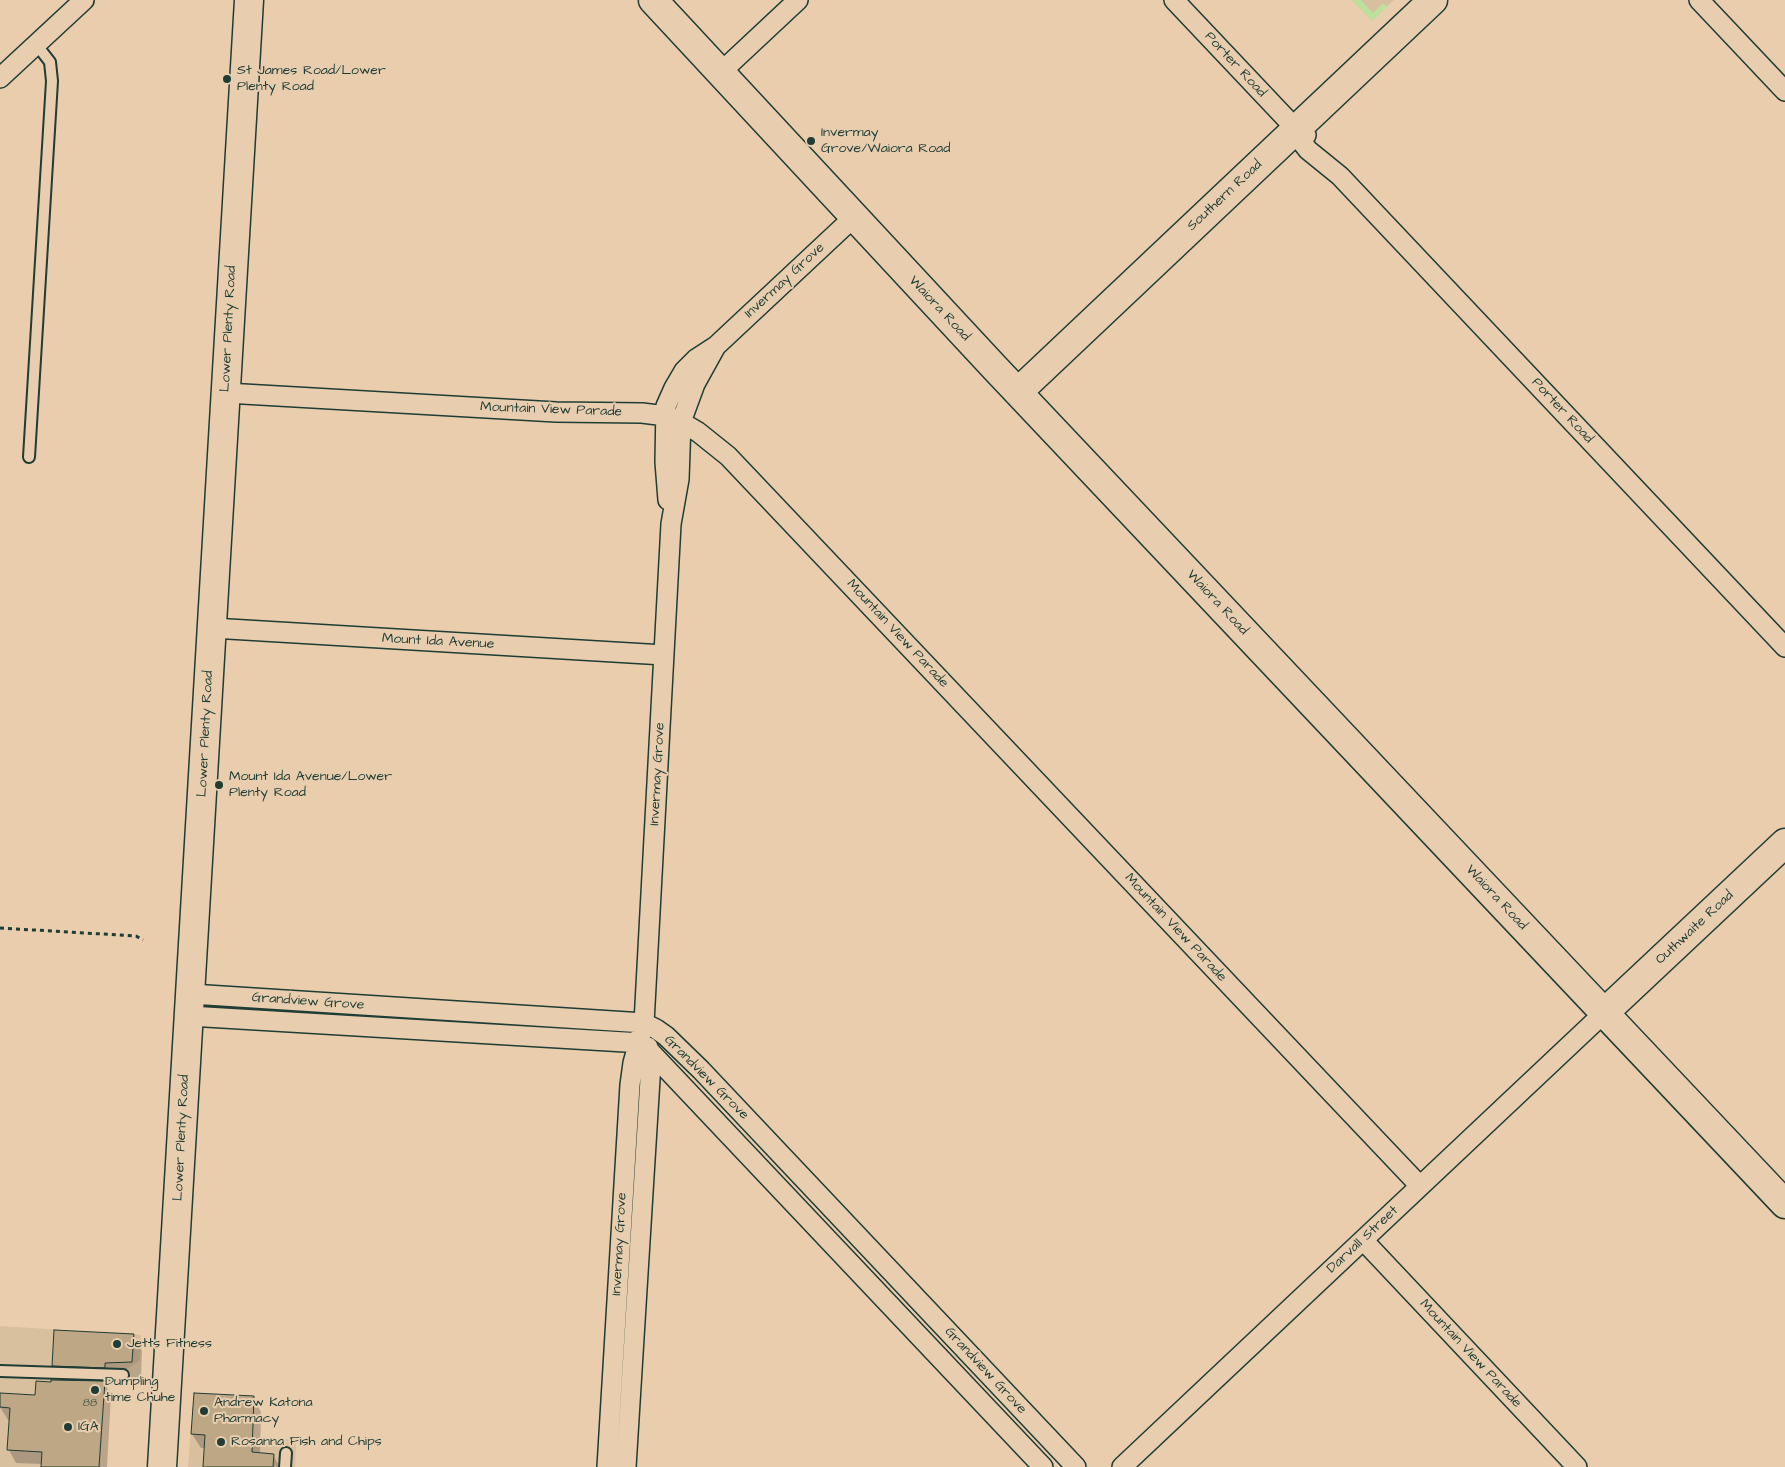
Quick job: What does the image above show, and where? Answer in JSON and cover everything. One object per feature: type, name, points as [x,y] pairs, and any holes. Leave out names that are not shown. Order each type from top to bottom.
[{"type":"main road","name":"Lower Plenty Road","points":[[162,1467],[249,0]]},
{"type":"main road","name":"Waiora Road","points":[[653,0],[1018,392],[1785,1204]]},
{"type":"main road","name":"Southern Road","points":[[1018,392],[1433,0]]},
{"type":"main road","name":"Outhwaite Road","points":[[1604,1013],[1785,843]]},
{"type":"street","points":[[720,73],[798,0]]},
{"type":"street","name":"Porter Road","points":[[1174,0],[1296,129],[1301,141],[1308,150],[1340,176],[1785,647]]},
{"type":"street","points":[[1699,0],[1785,91]]},
{"type":"street","points":[[0,78],[77,2]]},
{"type":"street","name":"Invermay Grove","points":[[626,1467],[651,1063],[643,1046],[644,1024],[671,524],[679,479],[673,420],[666,406],[684,371],[696,359],[716,346],[854,217]]},
{"type":"street","name":"Mountain View Parade","points":[[226,393],[556,412],[642,413],[673,420],[709,440],[728,456],[1420,1186]]},
{"type":"street","name":"Mount Ida Avenue","points":[[212,628],[664,655]]},
{"type":"street","name":"Grandview Grove","points":[[190,1005],[644,1024],[656,1029],[666,1036],[701,1070],[1076,1467]]},
{"type":"street","name":"Grandview Grove","points":[[190,1005],[643,1046],[1044,1467]]},
{"type":"street","name":"Darvall Street","points":[[1123,1467],[1604,1013]]},
{"type":"street","name":"Invermay Grove","points":[[607,1467],[630,1086],[633,1063],[643,1046]]},
{"type":"street","name":"Mountain View Parade","points":[[1363,1240],[1577,1467]]},
{"type":"lane","points":[[29,457],[52,81],[50,62],[36,44]]},
{"type":"lane","points":[[0,1372],[123,1375]]},
{"type":"lane","points":[[285,1467],[286,1453]]},
{"type":"path","points":[[0,928],[136,936],[144,940]]},
{"type":"shaded area","points":[[1352,0],[1394,0],[1372,21]]},
{"type":"shaded area","points":[[0,1326],[141,1335],[140,1360],[104,1385],[99,1467],[0,1467]]},
{"type":"shaded area","points":[[194,1393],[254,1396],[252,1437],[296,1440],[295,1467],[188,1467]]},
{"type":"green space","points":[[1352,0],[1361,0],[1373,13],[1383,3],[1387,7],[1372,21]]},
{"type":"building","points":[[54,1330],[134,1334],[132,1362],[105,1363],[105,1368],[52,1366]]},
{"type":"building","points":[[51,1380],[105,1381],[99,1467],[41,1467],[42,1452],[7,1450],[10,1408],[0,1407],[0,1393],[35,1395],[36,1381],[51,1382]]},
{"type":"building","points":[[194,1393],[254,1396],[252,1452],[274,1454],[273,1467],[203,1467],[205,1435],[191,1434]]},
{"type":"place","name":"St James Road/Lower Plenty Road","points":[[227,79]]},
{"type":"place","name":"Invermay Grove/Waiora Road","points":[[811,141]]},
{"type":"place","name":"Mount Ida Avenue/Lower Plenty Road","points":[[219,785]]},
{"type":"place","name":"Jetts Fitness","points":[[117,1344]]},
{"type":"place","name":"Dumpling time Chuhe","points":[[95,1390]]},
{"type":"place","name":"Andrew Katona Pharmacy","points":[[204,1411]]},
{"type":"place","name":"IGA","points":[[68,1427]]},
{"type":"place","name":"Rosanna Fish and Chips","points":[[221,1442]]}]
